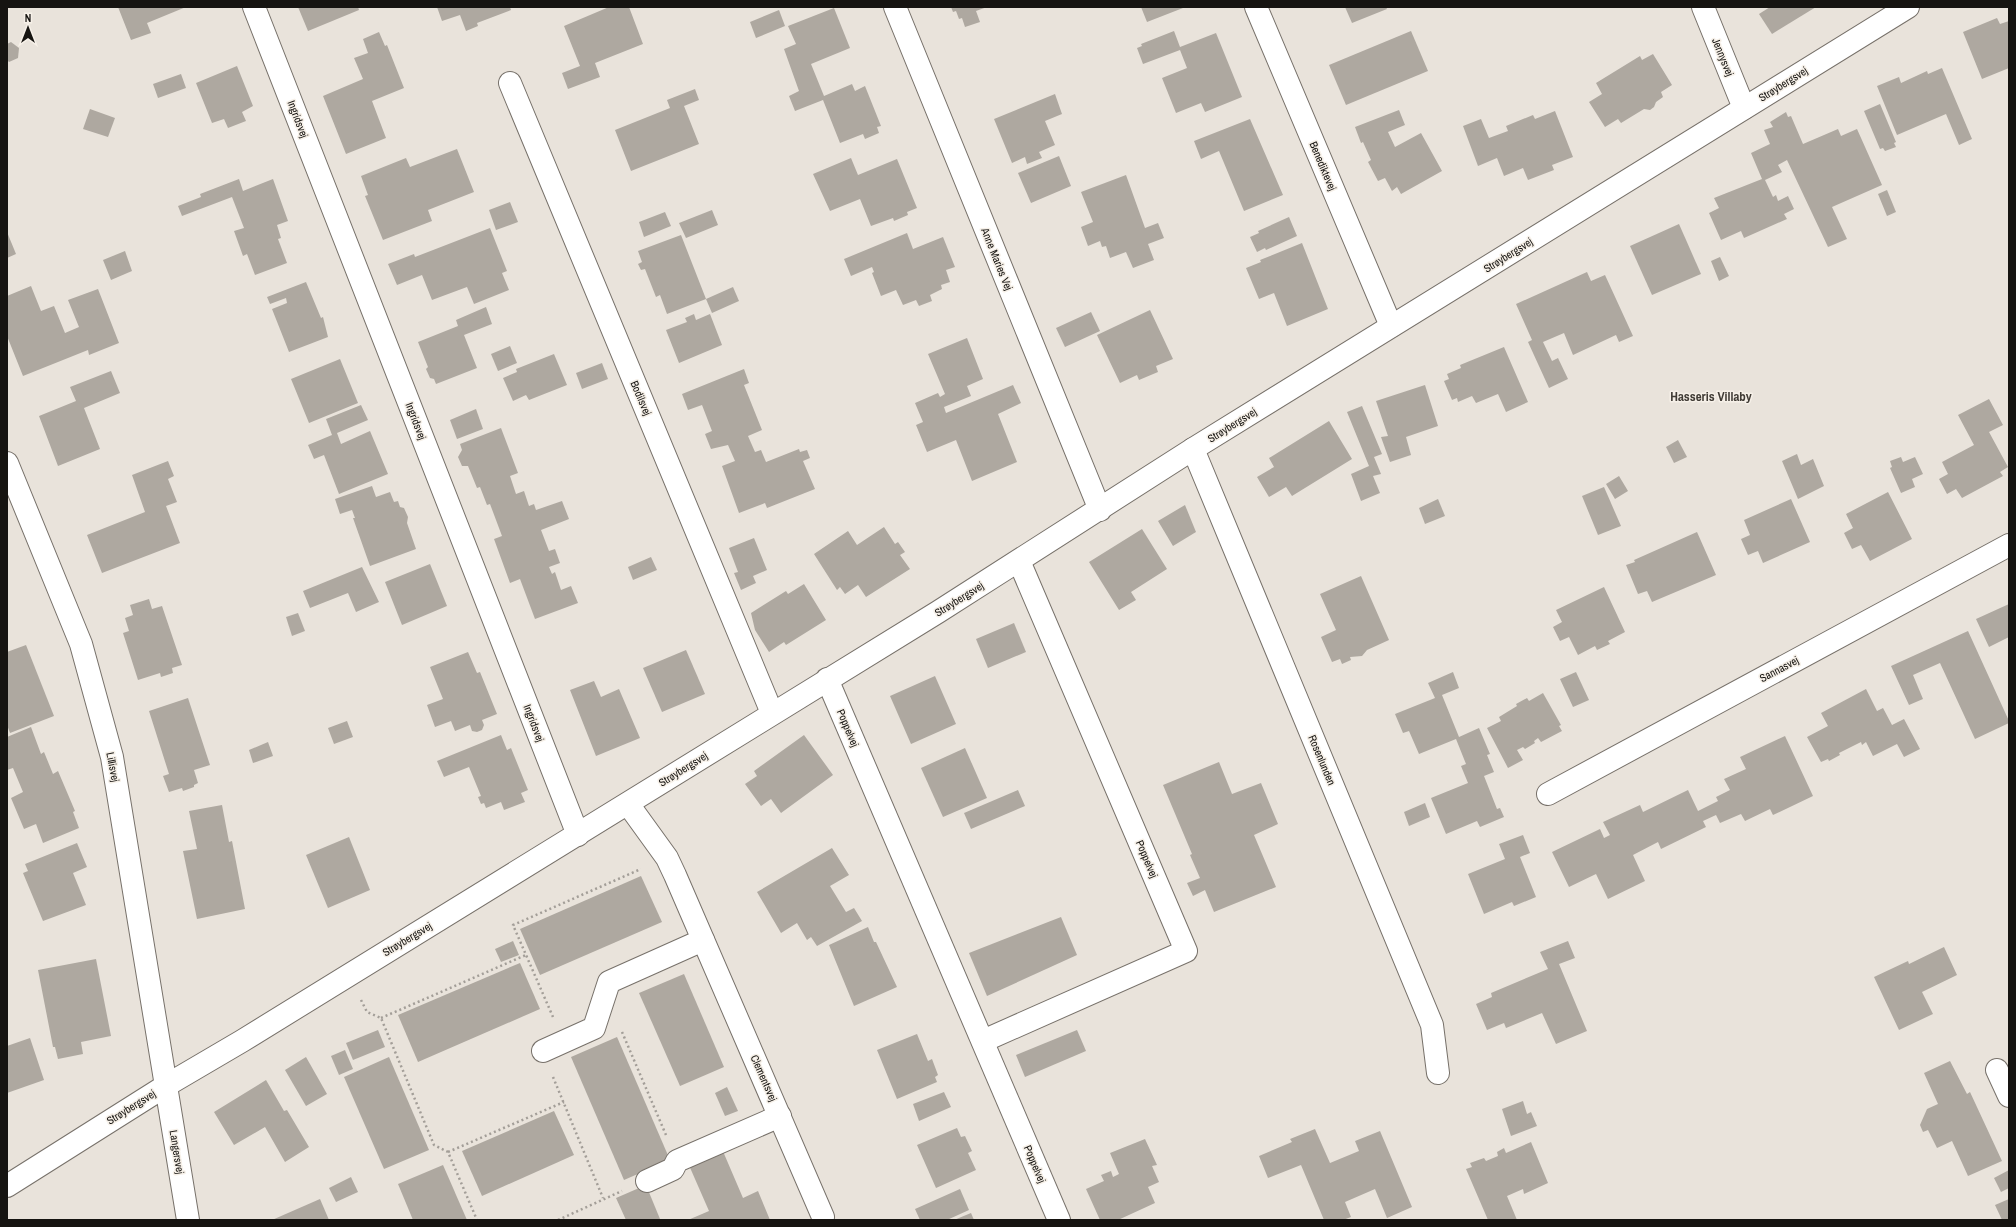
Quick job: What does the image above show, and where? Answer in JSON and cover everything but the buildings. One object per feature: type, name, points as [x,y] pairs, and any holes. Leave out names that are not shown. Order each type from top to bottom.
[{"type":"street","name":"Ingridsvej","points":[[254,7],[578,835]]},
{"type":"street","name":"Anne Maries Vej","points":[[894,7],[1100,510]]},
{"type":"street","name":"Benediktevej","points":[[1256,7],[1391,326]]},
{"type":"street","name":"Jennysvej","points":[[1703,7],[1744,108]]},
{"type":"street","name":"Strøybergsvej","points":[[7,1186],[167,1085],[242,1041],[578,835],[772,713],[1020,561],[1193,449],[1908,7]]},
{"type":"street","name":"Bodilsvej","points":[[510,83],[772,713]]},
{"type":"street","name":"Rosenlunden","points":[[1193,449],[1432,1025],[1438,1073]]},
{"type":"street","name":"Lillisvej","points":[[7,463],[81,644],[112,757],[167,1085]]},
{"type":"street","name":"Sannasvej","points":[[1548,794],[2009,545]]},
{"type":"street","name":"Poppelvej","points":[[983,1041],[1186,951],[1020,561]]},
{"type":"street","name":"Poppelvej","points":[[827,679],[1059,1220]]},
{"type":"street","name":"Clementsvej","points":[[628,804],[667,858],[823,1217]]},
{"type":"street","points":[[543,1051],[594,1028],[598,1021],[609,982],[703,940]]},
{"type":"street","points":[[1997,1070],[2009,1096]]},
{"type":"street","name":"Langersvej","points":[[167,1085],[188,1220]]},
{"type":"street","points":[[647,1181],[673,1169],[677,1161],[780,1116]]},
{"type":"path","points":[[563,1042],[513,925],[667,858]]},
{"type":"path","points":[[381,1018],[526,955]]},
{"type":"path","points":[[348,975],[367,1012],[381,1018],[434,1145],[448,1152],[477,1220]]},
{"type":"path","points":[[598,1021],[621,1028],[677,1161]]},
{"type":"path","points":[[543,1051],[603,1198]]},
{"type":"path","points":[[448,1152],[564,1102]]},
{"type":"path","points":[[558,1220],[603,1198],[647,1181]]},
{"type":"district","name":"Hasseris Villaby","points":[[1711,396]]}]
